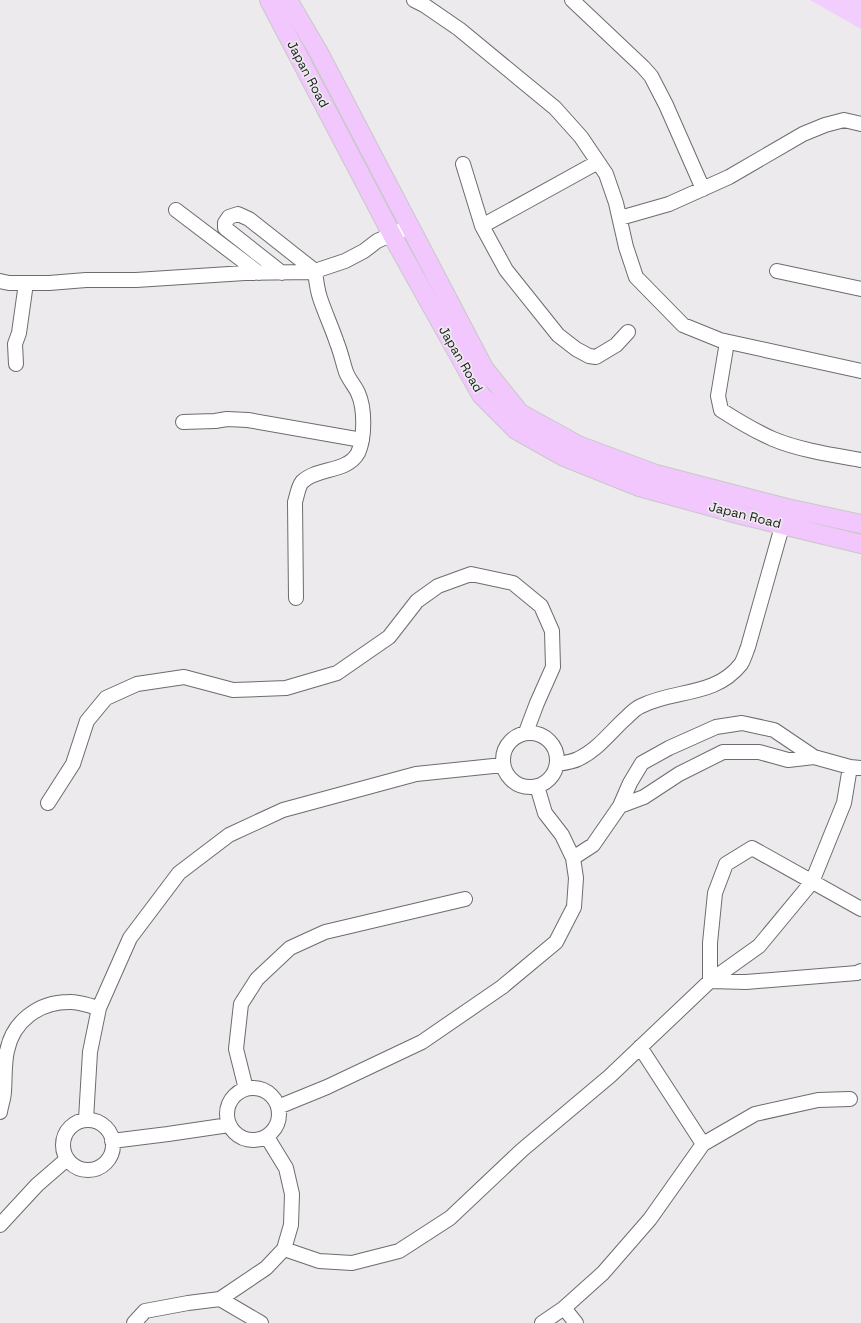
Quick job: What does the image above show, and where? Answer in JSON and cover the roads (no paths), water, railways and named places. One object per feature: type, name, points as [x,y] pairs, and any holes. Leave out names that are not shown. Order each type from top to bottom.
[{"type":"main road","name":"Japan Road","points":[[269,0],[392,235],[481,395],[516,430],[564,458],[639,487],[745,516],[785,516],[861,524]]},
{"type":"main road","name":"Japan Road","points":[[288,0],[318,51],[484,368],[520,413],[578,445],[656,474],[785,516],[861,544]]},
{"type":"street","points":[[414,0],[424,5],[459,29],[555,108],[581,138],[606,174],[616,203],[626,247],[636,276],[683,325],[720,340],[861,371]]},
{"type":"street","points":[[572,0],[644,67],[651,76],[666,105],[703,189]]},
{"type":"street","points":[[620,218],[669,204],[703,189],[729,177],[803,134],[844,120],[861,124]]},
{"type":"street","points":[[482,226],[598,162]]},
{"type":"street","points":[[463,164],[482,226],[506,270],[558,335],[576,349],[589,356],[596,357],[616,345],[628,332]]},
{"type":"street","points":[[176,210],[259,273]]},
{"type":"street","points":[[282,273],[225,228],[225,223],[229,217],[238,214],[249,219],[316,271],[319,297],[347,374],[360,399],[362,407],[362,440],[358,452],[349,463],[313,476],[302,483],[300,488],[296,502],[296,598]]},
{"type":"street","points":[[0,281],[9,283],[49,283],[86,280],[144,279],[316,271],[345,261],[364,251],[378,241],[409,227]]},
{"type":"street","points":[[777,271],[861,289]]},
{"type":"street","points":[[16,364],[16,344],[26,283]]},
{"type":"street","points":[[728,342],[718,396],[721,410],[774,439],[811,450],[861,460]]},
{"type":"street","points":[[183,422],[227,419],[248,420],[362,440]]},
{"type":"street","points":[[557,764],[578,759],[597,746],[615,727],[640,706],[661,698],[714,686],[727,677],[741,663],[748,647],[785,516]]},
{"type":"street","points":[[48,803],[74,764],[86,721],[106,698],[138,684],[184,677],[233,690],[286,688],[336,673],[389,637],[417,601],[433,589],[471,574],[513,583],[541,606],[552,631],[553,667],[536,703],[526,732]]},
{"type":"street","points":[[284,1249],[319,1261],[352,1263],[399,1250],[450,1218],[522,1150],[610,1076],[710,981],[759,946],[812,882],[844,803],[855,768],[814,757],[774,730],[742,723],[716,727],[669,748],[642,764],[630,782],[620,806],[593,845],[573,858]]},
{"type":"street","points":[[526,732],[543,735],[550,740],[555,747],[557,755],[557,764],[551,778],[538,786],[528,787],[512,781],[506,774],[503,765],[502,756],[510,740],[526,732]]},
{"type":"street","points":[[620,806],[644,797],[678,774],[723,752],[759,752],[788,760],[814,757]]},
{"type":"street","points":[[86,1120],[90,1052],[99,1008],[130,938],[179,873],[229,836],[283,810],[416,774],[503,765]]},
{"type":"street","points":[[278,1107],[327,1087],[422,1042],[502,987],[556,942],[574,907],[576,878],[573,858],[562,835],[545,813],[538,786]]},
{"type":"street","points":[[710,981],[710,943],[715,893],[726,864],[752,848],[861,909]]},
{"type":"street","points":[[246,1089],[236,1049],[241,1004],[257,979],[290,948],[325,932],[465,899]]},
{"type":"street","points":[[710,981],[746,982],[861,972]]},
{"type":"street","points":[[0,1112],[4,1093],[6,1052],[11,1036],[21,1024],[36,1010],[50,1004],[70,1001],[99,1008]]},
{"type":"street","points":[[640,1047],[703,1144]]},
{"type":"street","points":[[254,1088],[262,1090],[275,1100],[278,1107],[278,1124],[267,1137],[258,1140],[249,1140],[234,1132],[229,1124],[227,1116],[228,1107],[232,1099],[238,1093],[246,1089],[254,1088]]},
{"type":"street","points":[[542,1323],[564,1308],[603,1273],[650,1219],[703,1144],[755,1114],[818,1100],[850,1099]]},
{"type":"street","points":[[86,1120],[99,1122],[110,1133],[112,1141],[110,1156],[98,1167],[90,1170],[81,1169],[73,1165],[67,1159],[63,1151],[62,1143],[69,1127],[76,1122],[86,1120]]},
{"type":"street","points":[[112,1141],[229,1124]]},
{"type":"street","points":[[134,1323],[145,1311],[220,1299],[266,1268],[284,1249],[291,1225],[292,1194],[286,1168],[267,1137]]},
{"type":"street","points":[[0,1225],[37,1184],[67,1159]]},
{"type":"street","points":[[220,1299],[261,1323]]},
{"type":"street","points":[[564,1308],[576,1323]]}]
